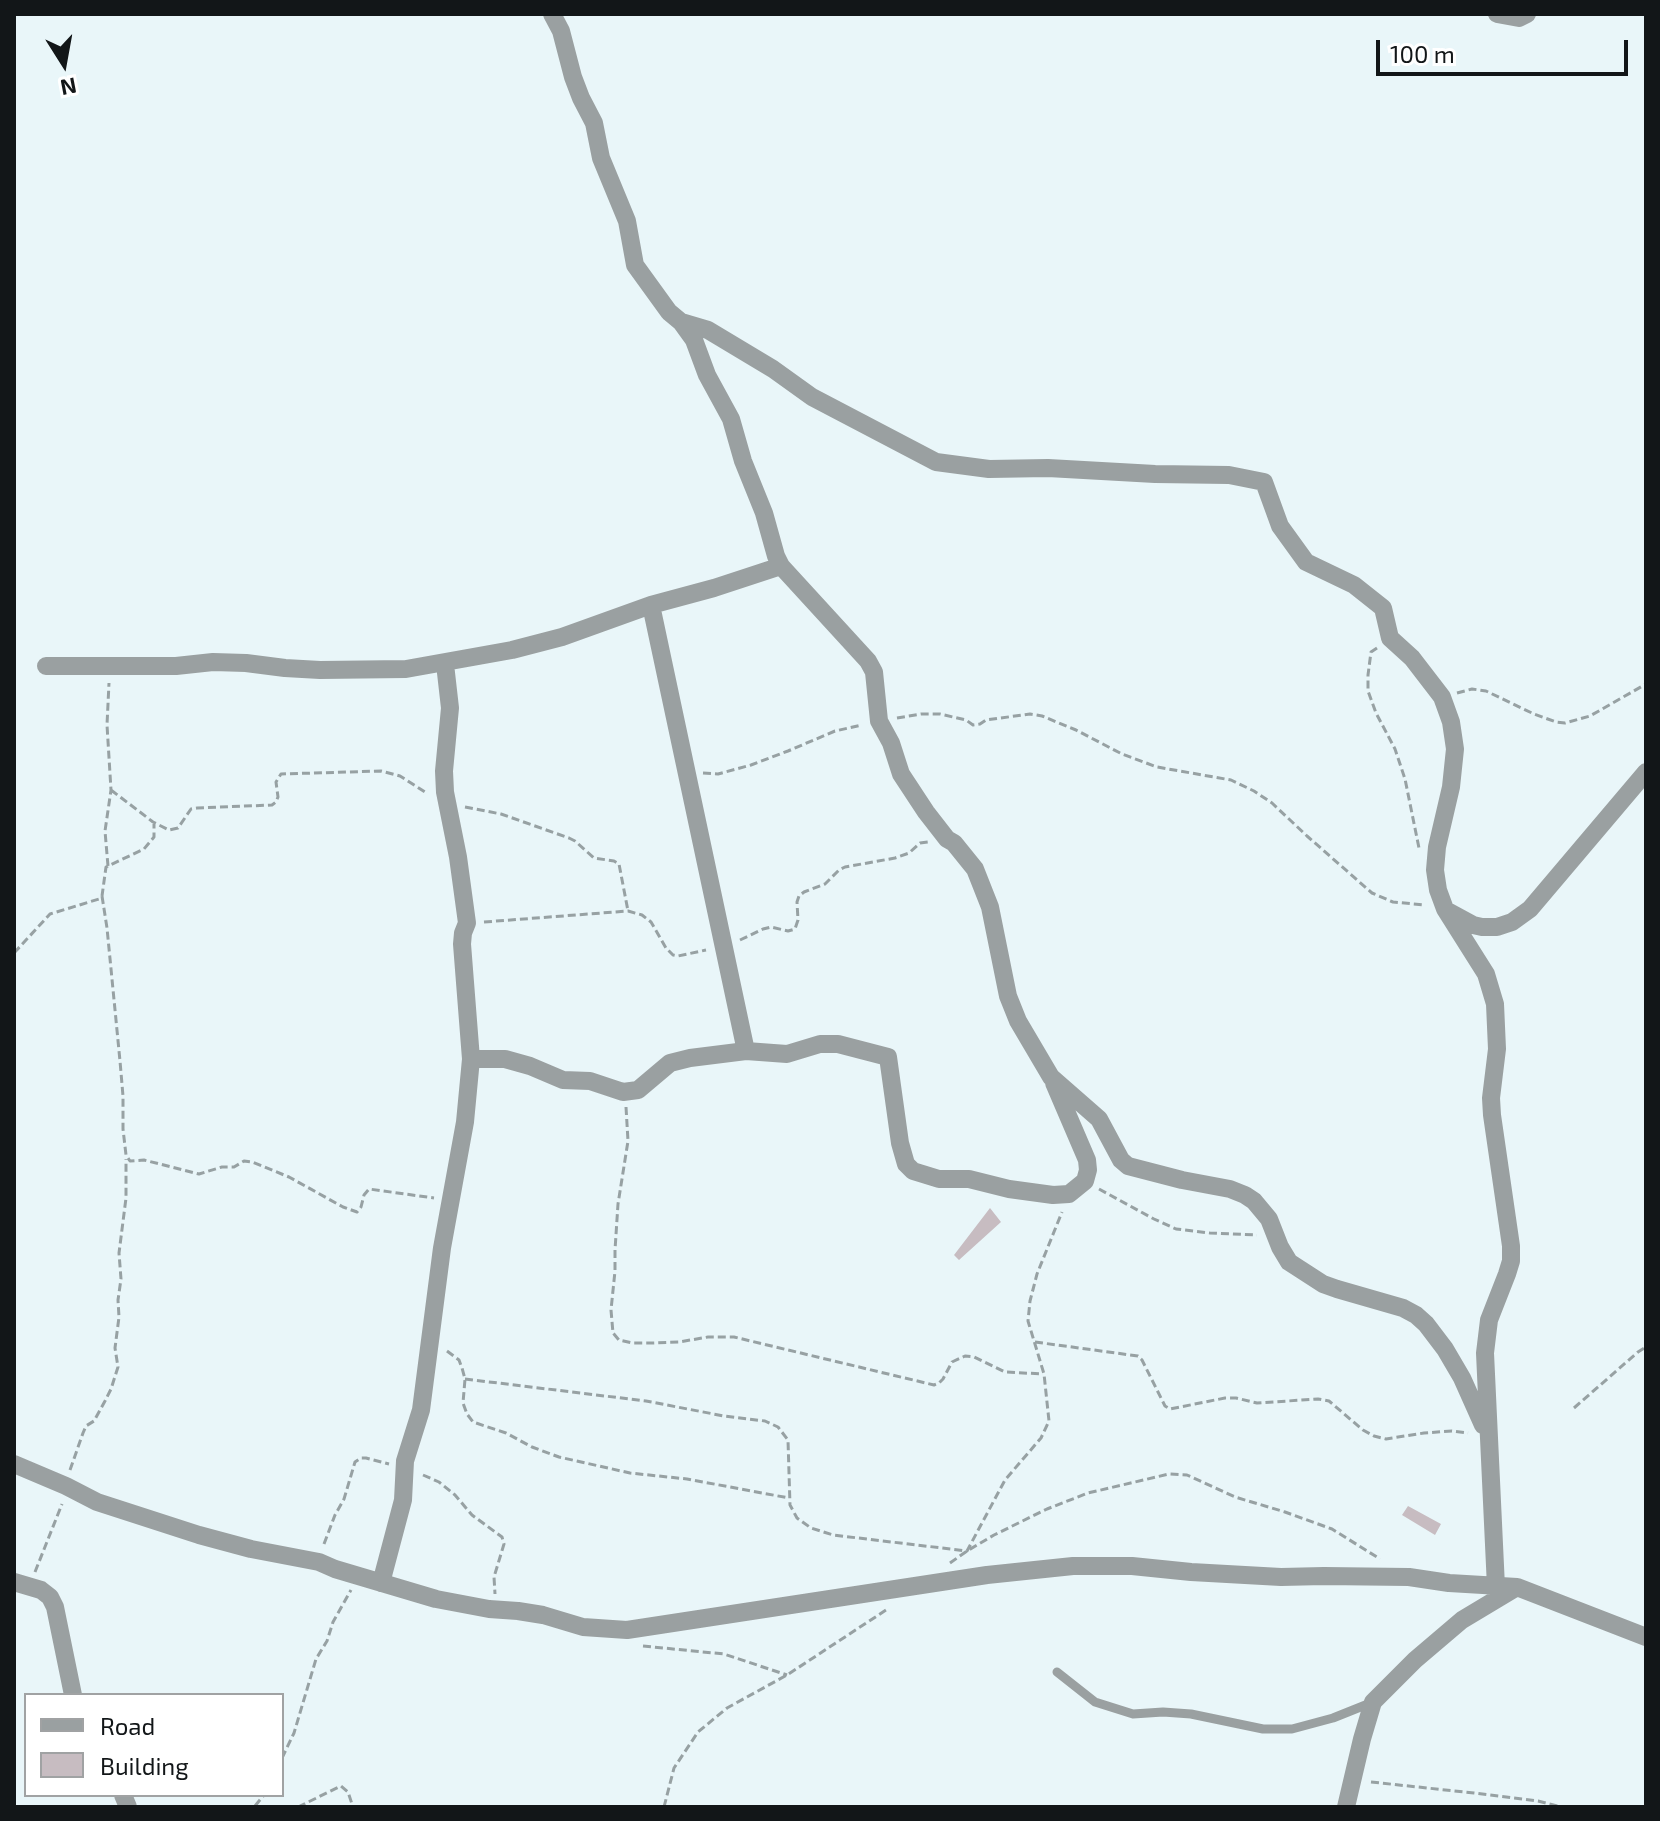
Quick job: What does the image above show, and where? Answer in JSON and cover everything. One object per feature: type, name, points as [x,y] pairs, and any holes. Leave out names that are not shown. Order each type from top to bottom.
[{"type":"street","points":[[471,1059],[505,1059],[530,1066],[552,1077],[590,1081],[623,1092],[638,1090],[670,1063],[690,1058],[746,1051],[787,1054],[804,1047],[838,1044],[888,1057],[902,1149],[906,1164],[913,1171],[939,1179],[969,1179],[987,1185],[1053,1195],[1069,1194],[1085,1181],[1088,1170],[1087,1160],[1051,1077],[1018,1021],[1008,996],[990,907],[975,869],[947,839],[901,774],[891,743],[879,721],[874,672],[868,661],[781,566],[731,419],[707,375],[694,340],[635,265],[627,221],[601,158],[594,123],[581,98],[561,31],[552,14]]},
{"type":"street","points":[[1497,14],[1519,18],[1527,14]]},
{"type":"street","points":[[681,322],[708,330],[773,369],[812,397],[936,462],[989,469],[1048,468],[1229,475],[1264,482],[1280,526],[1306,562],[1354,585],[1383,608],[1390,638],[1412,658],[1442,697],[1451,722],[1455,749],[1451,787],[1437,847],[1435,870],[1438,890],[1445,909],[1486,974],[1498,1027],[1491,1098],[1511,1261],[1486,1336],[1485,1377],[1496,1587]]},
{"type":"street","points":[[46,666],[246,663],[285,668],[380,670],[445,664],[562,637],[651,605],[781,566]]},
{"type":"street","points":[[651,605],[746,1051]]},
{"type":"street","points":[[381,1583],[403,1500],[405,1461],[421,1410],[442,1248],[465,1122],[471,1059],[462,944],[467,923],[458,857],[446,803],[444,771],[450,708],[445,664]]},
{"type":"street","points":[[1445,909],[1482,927],[1497,927],[1512,922],[1530,909],[1646,772]]},
{"type":"street","points":[[1051,1077],[1099,1119],[1121,1160],[1128,1166],[1245,1195],[1269,1219],[1283,1255],[1289,1262],[1323,1284],[1403,1308],[1416,1315],[1445,1349],[1488,1435]]},
{"type":"street","points":[[14,1464],[97,1502],[199,1535],[319,1562],[451,1602],[543,1615],[583,1627],[627,1630],[987,1575],[1073,1566],[1132,1566],[1281,1577],[1409,1577],[1517,1587],[1646,1637]]},
{"type":"street","points":[[22,1584],[41,1590],[50,1597],[55,1607],[73,1693]]},
{"type":"street","points":[[1346,1807],[1373,1702],[1415,1660],[1462,1620],[1517,1587]]},
{"type":"lane","points":[[1057,1672],[1095,1702],[1118,1710],[1133,1714],[1191,1714],[1263,1729],[1292,1729],[1333,1718],[1373,1702]]},
{"type":"path","points":[[1390,638],[1371,652],[1368,691],[1395,749],[1405,779],[1421,857]]},
{"type":"path","points":[[22,1584],[63,1500],[86,1426],[94,1421],[105,1401],[118,1367],[115,1348],[121,1279],[119,1253],[126,1198],[126,1155],[116,1015],[102,896],[108,866],[105,831],[111,790],[107,713],[110,667]]},
{"type":"path","points":[[1442,697],[1479,689],[1545,718],[1565,723],[1590,716],[1646,684]]},
{"type":"path","points":[[686,772],[718,774],[776,756],[835,731],[921,714],[940,714],[966,720],[973,725],[1019,714],[1042,716],[1157,767],[1231,780],[1254,791],[1272,803],[1372,893],[1393,902],[1445,909]]},
{"type":"path","points":[[111,790],[153,822],[173,830],[181,825],[191,809],[272,805],[276,802],[277,778],[281,774],[381,771],[400,776],[446,803],[501,814],[575,841],[594,858],[614,861],[621,868],[628,911]]},
{"type":"path","points":[[108,866],[144,849],[154,837],[153,822]]},
{"type":"path","points":[[467,923],[628,911],[642,915],[651,922],[673,955],[724,948],[763,929],[795,929],[799,896],[825,884],[845,867],[895,858],[909,853],[920,843],[947,839]]},
{"type":"path","points":[[14,953],[50,914],[102,896]]},
{"type":"path","points":[[623,1092],[628,1115],[628,1141],[618,1204],[611,1310],[613,1333],[619,1340],[651,1343],[734,1337],[934,1385],[943,1379],[952,1362],[965,1356],[974,1357],[1005,1372],[1044,1374]]},
{"type":"path","points":[[126,1155],[130,1161],[144,1160],[199,1174],[234,1167],[244,1161],[252,1162],[357,1212],[369,1189],[451,1201]]},
{"type":"path","points":[[1085,1181],[1176,1229],[1277,1235]]},
{"type":"path","points":[[967,1551],[1005,1480],[1041,1438],[1049,1421],[1044,1374],[1028,1321],[1037,1274],[1069,1194]]},
{"type":"path","points":[[430,1341],[459,1360],[465,1379],[463,1403],[469,1420],[473,1422],[559,1457],[630,1473],[702,1481],[789,1498]]},
{"type":"path","points":[[1034,1342],[1138,1356],[1165,1406],[1170,1409],[1225,1398],[1257,1403],[1318,1399],[1329,1401],[1363,1430],[1386,1439],[1452,1431],[1488,1435]]},
{"type":"path","points":[[1574,1408],[1646,1347]]},
{"type":"path","points":[[465,1379],[646,1401],[765,1421],[778,1427],[788,1440],[790,1505],[797,1518],[811,1528],[833,1535],[967,1551]]},
{"type":"path","points":[[319,1562],[355,1462],[361,1458],[386,1464],[405,1461],[414,1471],[439,1482],[472,1515],[502,1537],[504,1544],[493,1584],[498,1609]]},
{"type":"path","points":[[922,1585],[967,1551],[1033,1515],[1088,1493],[1169,1474],[1187,1475],[1235,1497],[1332,1529],[1383,1561]]},
{"type":"path","points":[[284,1754],[294,1733],[316,1659],[359,1576]]},
{"type":"path","points":[[664,1807],[674,1768],[698,1732],[727,1708],[787,1675],[886,1610]]},
{"type":"path","points":[[635,1644],[648,1648],[724,1654],[787,1675]]},
{"type":"path","points":[[1354,1780],[1538,1801],[1561,1807]]},
{"type":"path","points":[[298,1807],[341,1786],[348,1792],[353,1807]]},
{"type":"path","points":[[253,1807],[265,1807]]},
{"type":"building","points":[[990,1208],[1001,1222],[959,1260],[954,1255]]},
{"type":"building","points":[[1408,1506],[1441,1524],[1435,1535],[1402,1515]]}]
